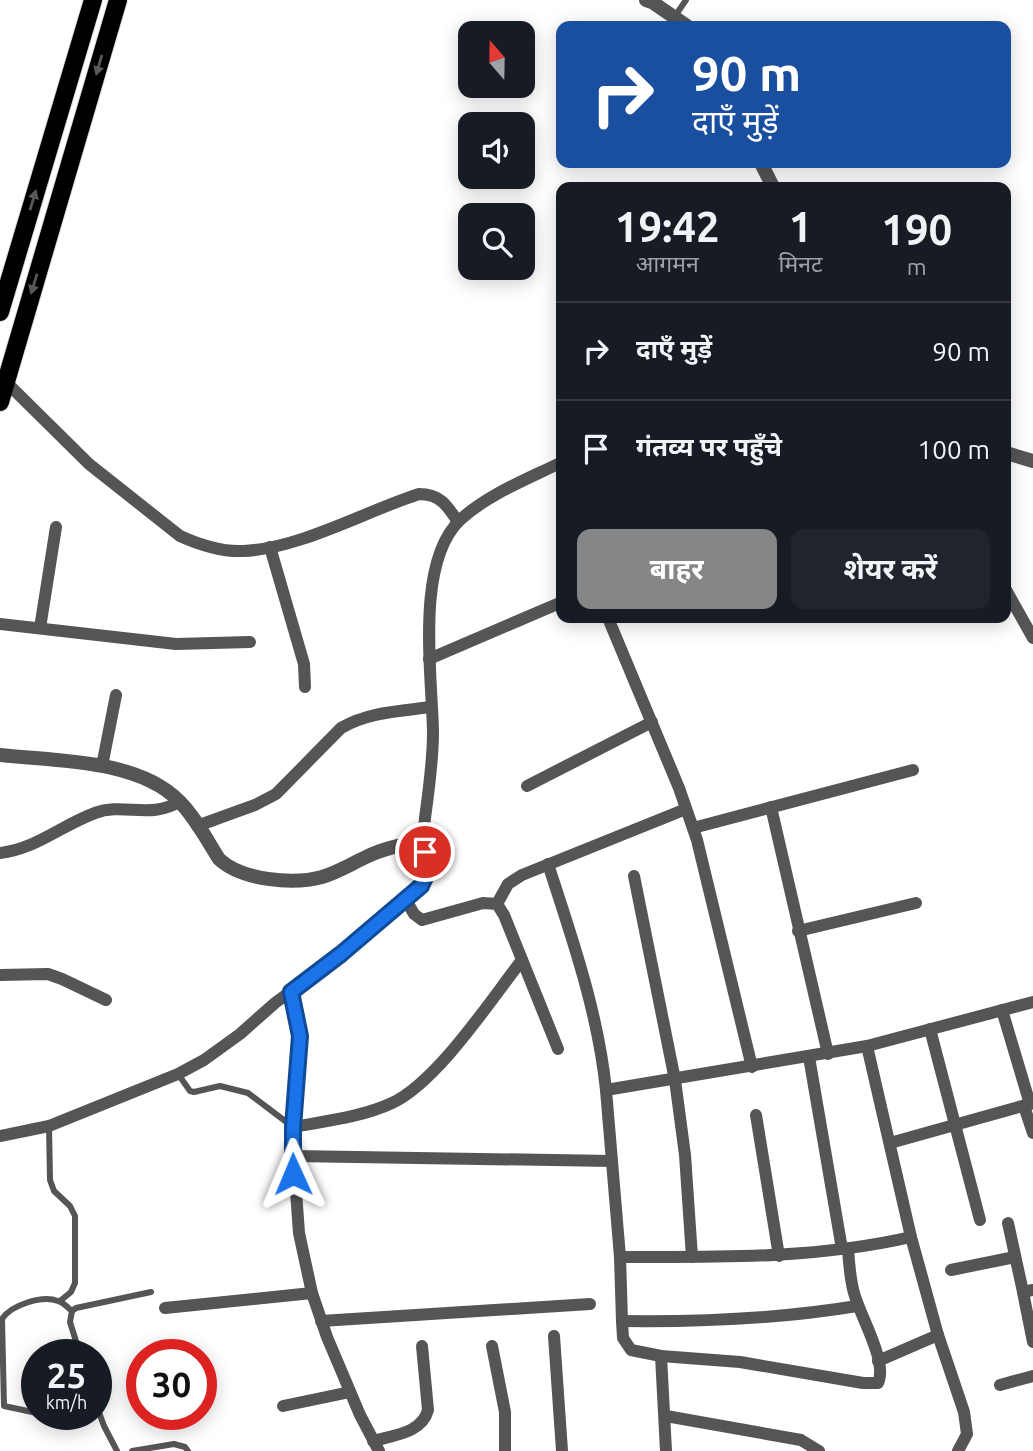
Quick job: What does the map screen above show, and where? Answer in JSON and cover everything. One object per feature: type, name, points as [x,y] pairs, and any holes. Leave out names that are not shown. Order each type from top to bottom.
[{"type":"main road","points":[[0,313],[93,0]]},
{"type":"main road","points":[[0,402],[118,0]]},
{"type":"street","points":[[646,0],[679,21]]},
{"type":"street","points":[[5,381],[89,464],[180,536],[215,548],[243,551],[270,547],[302,538],[419,494],[440,498],[458,522]]},
{"type":"street","points":[[1011,454],[1033,461]]},
{"type":"street","points":[[0,1136],[49,1126],[178,1074],[204,1060],[421,886],[425,877],[423,841],[431,778],[429,659],[433,583],[438,556],[458,522],[478,506],[556,465]]},
{"type":"street","points":[[40,628],[56,527]]},
{"type":"street","points":[[270,547],[304,664],[305,687]]},
{"type":"street","points":[[1011,599],[1033,638]]},
{"type":"street","points":[[429,659],[556,605]]},
{"type":"street","points":[[610,623],[693,828],[706,870],[752,1067]]},
{"type":"street","points":[[0,624],[176,644],[250,642]]},
{"type":"street","points":[[102,766],[116,695]]},
{"type":"street","points":[[197,826],[255,805],[276,794],[341,728],[351,722],[378,714],[431,707]]},
{"type":"street","points":[[527,786],[652,722]]},
{"type":"street","points":[[0,755],[73,761],[102,766],[145,779],[180,802],[226,866],[248,876],[303,880],[320,877],[383,850],[423,841]]},
{"type":"street","points":[[693,828],[913,770]]},
{"type":"street","points":[[0,853],[34,845],[95,813],[159,810],[180,802]]},
{"type":"street","points":[[771,807],[828,1054]]},
{"type":"street","points":[[496,904],[508,884],[522,875],[686,809]]},
{"type":"street","points":[[548,864],[579,957],[594,1019],[606,1090],[620,1257],[623,1338],[631,1350],[661,1356],[740,1362],[878,1383],[878,1361],[857,1306],[809,1057]]},
{"type":"street","points":[[634,876],[675,1080],[685,1155],[692,1257]]},
{"type":"street","points":[[406,900],[414,914],[422,920],[483,903],[496,904],[504,915],[558,1049]]},
{"type":"street","points":[[798,931],[916,903]]},
{"type":"street","points":[[293,1127],[376,1110],[413,1091],[451,1050],[522,960]]},
{"type":"street","points":[[0,975],[48,975],[106,1000]]},
{"type":"street","points":[[291,992],[300,1036],[293,1127],[299,1233],[321,1321],[376,1446],[419,1426],[425,1419],[428,1410],[422,1346]]},
{"type":"street","points":[[606,1090],[867,1046],[1033,1002]]},
{"type":"street","points":[[1002,1010],[1029,1104],[1033,1133]]},
{"type":"street","points":[[930,1029],[980,1220]]},
{"type":"street","points":[[867,1046],[911,1237],[938,1335],[967,1424],[967,1434],[958,1451]]},
{"type":"street","points":[[890,1143],[1029,1104]]},
{"type":"street","points":[[756,1115],[779,1255]]},
{"type":"street","points":[[293,1156],[612,1161]]},
{"type":"street","points":[[1008,1223],[1028,1291],[1033,1342]]},
{"type":"street","points":[[620,1257],[779,1255],[845,1249],[911,1237]]},
{"type":"street","points":[[951,1270],[1016,1257]]},
{"type":"street","points":[[165,1308],[312,1293]]},
{"type":"street","points":[[321,1321],[590,1304]]},
{"type":"street","points":[[622,1321],[683,1322],[781,1317],[857,1306]]},
{"type":"street","points":[[878,1361],[938,1335]]},
{"type":"street","points":[[554,1336],[562,1451]]},
{"type":"street","points":[[492,1346],[505,1412],[505,1451]]},
{"type":"street","points":[[661,1356],[666,1451]]},
{"type":"street","points":[[999,1385],[1033,1376]]},
{"type":"street","points":[[283,1406],[350,1392]]},
{"type":"street","points":[[666,1416],[801,1440],[819,1451]]},
{"type":"lane","points":[[674,18],[686,0]]},
{"type":"lane","points":[[178,1074],[190,1091],[220,1086],[248,1093],[293,1127]]},
{"type":"lane","points":[[49,1126],[50,1180],[54,1191],[70,1206],[75,1216],[75,1283],[71,1292],[60,1301]]},
{"type":"lane","points":[[72,1311],[151,1292]]},
{"type":"lane","points":[[21,1410],[4,1406],[2,1319],[14,1307],[51,1300],[60,1301],[72,1311]]},
{"type":"lane","points":[[72,1311],[70,1322],[75,1339]]},
{"type":"lane","points":[[106,1430],[117,1451]]},
{"type":"lane","points":[[132,1451],[180,1444],[188,1451]]},
{"type":"route","points":[[293,1174],[293,1127],[300,1036],[291,992],[341,954],[421,886],[425,877],[425,852]]}]
